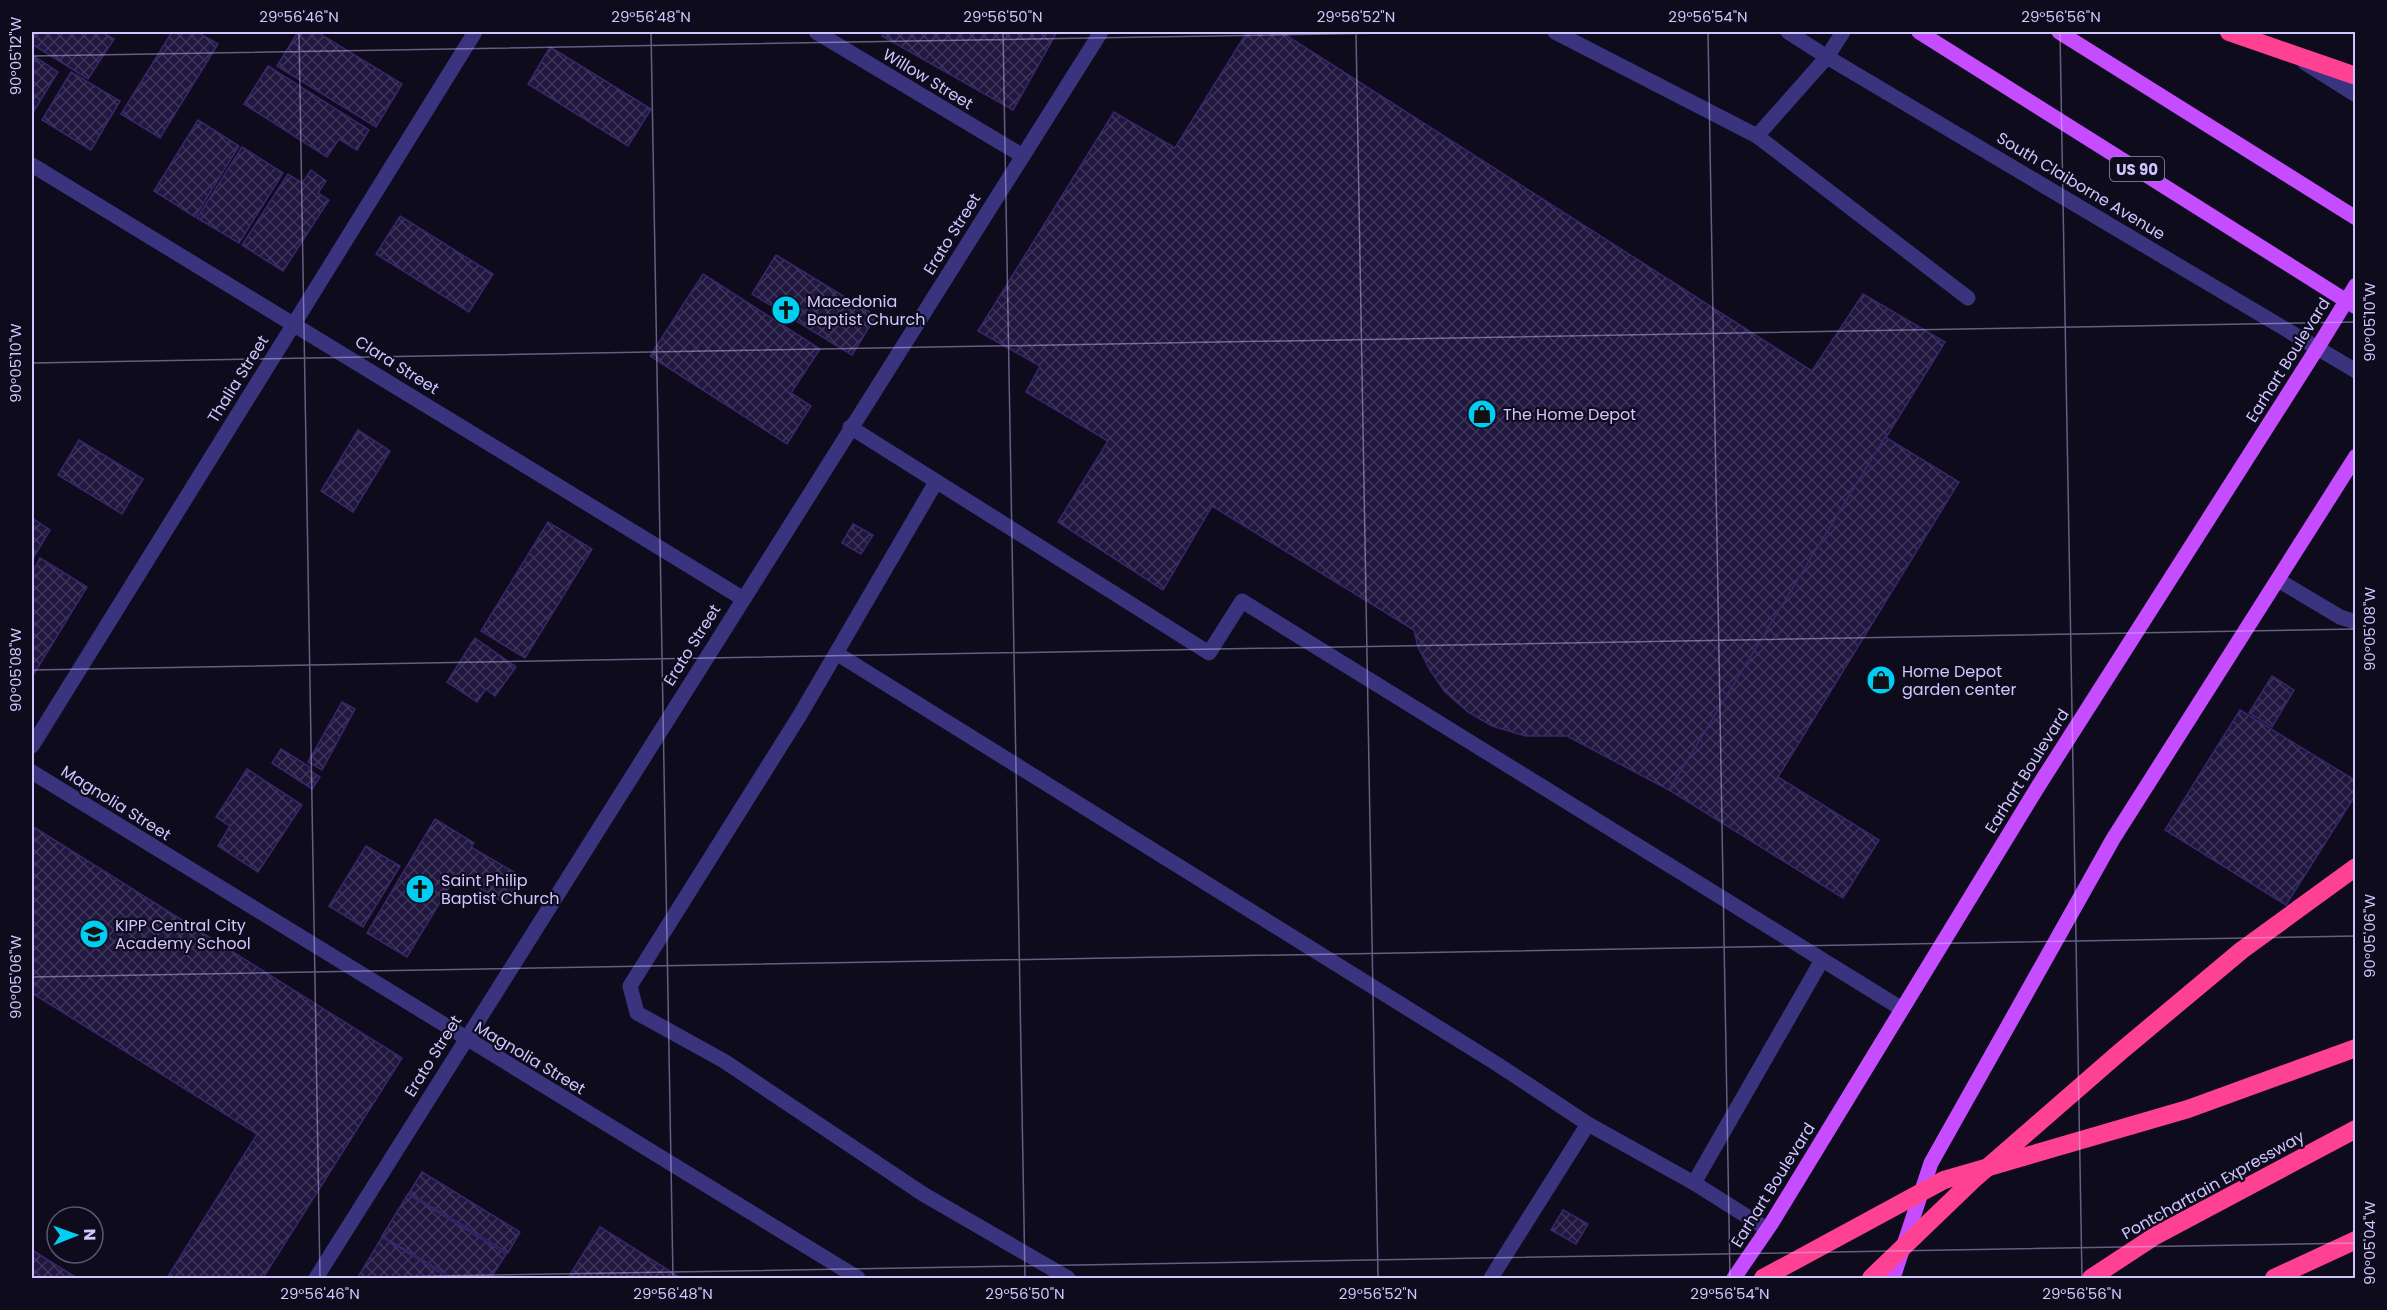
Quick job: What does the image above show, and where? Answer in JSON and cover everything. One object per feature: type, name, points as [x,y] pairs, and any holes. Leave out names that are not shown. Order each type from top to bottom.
[{"type":"highway","points":[[2229,32],[2355,76]]},
{"type":"highway","points":[[1871,1278],[1973,1180],[2120,1052],[2242,950],[2355,867]]},
{"type":"highway","points":[[1763,1278],[1944,1180],[2188,1109],[2355,1048]]},
{"type":"highway","name":"Pontchartrain Expressway","points":[[2091,1278],[2155,1236],[2355,1129]]},
{"type":"highway","points":[[2274,1278],[2355,1240]]},
{"type":"main road","name":"US 90","points":[[1919,32],[2355,307]]},
{"type":"main road","points":[[2059,32],[2355,218]]},
{"type":"main road","name":"Earhart Boulevard","points":[[1734,1278],[1767,1229],[2039,785],[2319,347],[2355,285]]},
{"type":"main road","points":[[1893,1278],[1931,1163],[2113,839],[2355,456]]},
{"type":"street","name":"Thalia Street","points":[[32,746],[475,32]]},
{"type":"street","name":"Erato Street","points":[[316,1278],[742,598],[1101,32]]},
{"type":"street","points":[[1555,32],[1757,136],[1968,298]]},
{"type":"street","name":"South Claiborne Avenue","points":[[1788,32],[2319,347],[2355,371]]},
{"type":"street","points":[[1757,136],[1827,57],[1843,32]]},
{"type":"street","points":[[2254,32],[2355,95]]},
{"type":"street","name":"Willow Street","points":[[825,34],[1023,156]]},
{"type":"street","name":"Clara Street","points":[[32,165],[742,598]]},
{"type":"street","points":[[850,427],[1209,653],[1242,601],[1902,1009]]},
{"type":"street","points":[[936,482],[836,653],[630,986],[637,1012],[724,1061],[923,1194],[1064,1278]]},
{"type":"street","points":[[2277,580],[2340,617],[2355,622]]},
{"type":"street","points":[[836,653],[1497,1064],[1588,1124],[1694,1183],[1767,1229]]},
{"type":"street","name":"Magnolia Street","points":[[32,772],[858,1278]]},
{"type":"street","points":[[1694,1183],[1822,960]]},
{"type":"street","points":[[1491,1278],[1588,1124]]},
{"type":"building","points":[[32,32],[102,32],[114,39],[88,79],[32,44]]},
{"type":"building","points":[[172,32],[197,32],[218,44],[160,138],[121,114]]},
{"type":"building","points":[[298,32],[317,32],[402,84],[376,127],[277,66]]},
{"type":"building","points":[[885,32],[1057,32],[1013,110],[882,36]]},
{"type":"building","name":"The Home Depot","points":[[1247,32],[1281,32],[1812,371],[1863,294],[1945,342],[1669,790],[1567,736],[1526,736],[1492,726],[1468,712],[1445,692],[1430,670],[1418,647],[1414,630],[1212,506],[1163,590],[1058,522],[1108,441],[1026,392],[1040,366],[978,331],[1114,112],[1175,148]]},
{"type":"building","points":[[550,47],[651,109],[628,146],[528,84]]},
{"type":"building","points":[[32,55],[58,72],[32,114]]},
{"type":"building","points":[[268,66],[369,130],[357,150],[339,139],[327,157],[244,104]]},
{"type":"building","points":[[71,72],[120,101],[91,150],[42,120]]},
{"type":"building","points":[[198,120],[239,146],[195,217],[154,191]]},
{"type":"building","points":[[242,147],[283,173],[239,243],[197,218]]},
{"type":"building","points":[[311,170],[326,181],[318,193],[329,200],[283,271],[242,245],[288,174],[302,183]]},
{"type":"building","points":[[400,216],[493,274],[469,312],[376,254]]},
{"type":"building","points":[[776,255],[876,316],[852,355],[752,294]]},
{"type":"building","points":[[703,274],[820,349],[791,393],[811,406],[787,444],[650,356]]},
{"type":"building","points":[[358,430],[390,451],[353,512],[321,491]]},
{"type":"building","points":[[1885,437],[1959,482],[1778,777],[1879,840],[1843,898],[1669,790]]},
{"type":"building","points":[[79,440],[143,479],[122,514],[58,475]]},
{"type":"building","points":[[32,518],[50,530],[32,560]]},
{"type":"building","points":[[548,522],[592,549],[525,658],[481,631]]},
{"type":"building","points":[[853,524],[873,535],[861,554],[842,543]]},
{"type":"building","points":[[40,558],[87,587],[32,677],[32,573]]},
{"type":"building","points":[[475,638],[516,667],[495,696],[486,689],[477,702],[447,682]]},
{"type":"building","points":[[2272,676],[2294,690],[2272,727],[2249,713]]},
{"type":"building","points":[[342,702],[355,709],[322,770],[308,762]]},
{"type":"building","points":[[2240,710],[2356,781],[2356,794],[2286,905],[2165,830]]},
{"type":"building","points":[[281,749],[310,767],[309,770],[320,777],[312,789],[272,763]]},
{"type":"building","points":[[247,769],[302,805],[258,872],[218,846],[230,826],[216,817]]},
{"type":"building","name":"Saint Philip Baptist Church","points":[[435,819],[474,843],[471,847],[517,874],[516,877],[521,880],[508,902],[502,898],[501,901],[457,874],[407,957],[367,933]]},
{"type":"building","points":[[32,826],[402,1058],[263,1278],[167,1278],[257,1134],[32,993]]},
{"type":"building","points":[[366,846],[400,866],[363,927],[329,906]]},
{"type":"building","points":[[422,1172],[520,1232],[508,1253],[409,1193]]},
{"type":"building","points":[[408,1194],[506,1254],[491,1278],[453,1278],[382,1236]]},
{"type":"building","points":[[1563,1210],[1588,1224],[1576,1244],[1551,1230]]},
{"type":"building","points":[[600,1227],[681,1278],[568,1278]]},
{"type":"building","points":[[382,1237],[449,1278],[358,1277]]},
{"type":"building","points":[[32,1250],[45,1258],[45,1265],[56,1265],[77,1278],[32,1278]]},
{"type":"place","name":"Macedonia Baptist Church","points":[[786,310]]},
{"type":"place","name":"The Home Depot","points":[[1482,414]]},
{"type":"place","name":"Home Depot garden center","points":[[1881,680]]},
{"type":"place","name":"Saint Philip Baptist Church","points":[[420,889]]},
{"type":"place","name":"KIPP Central City Academy School","points":[[94,934]]}]
